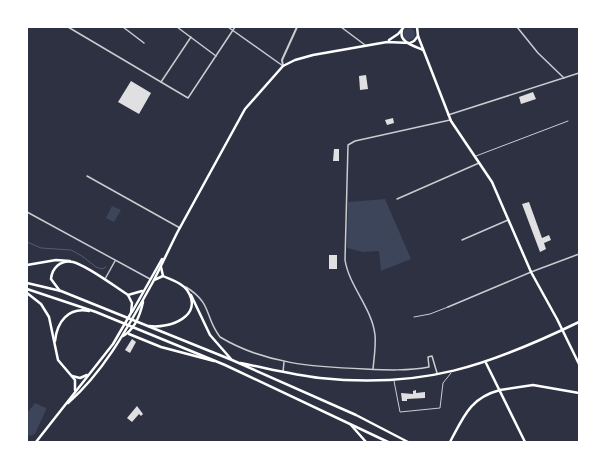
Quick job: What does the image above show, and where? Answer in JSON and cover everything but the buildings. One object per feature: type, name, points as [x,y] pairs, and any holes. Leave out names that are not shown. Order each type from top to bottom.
[{"type":"main road","points":[[387,42],[403,28]]},
{"type":"main road","points":[[403,28],[401,37],[407,42],[424,50]]},
{"type":"main road","points":[[416,28],[448,115],[492,182],[532,272],[558,319],[579,364]]},
{"type":"main road","points":[[66,405],[77,396],[123,336],[245,109],[282,66],[313,55],[365,45],[387,42],[414,41],[418,36]]},
{"type":"main road","points":[[36,442],[112,344],[166,254]]},
{"type":"main road","points":[[27,265],[61,259],[72,262],[128,295],[132,303],[131,313]]},
{"type":"main road","points":[[61,291],[51,279],[53,270],[61,263],[72,262]]},
{"type":"main road","points":[[161,265],[163,276]]},
{"type":"main road","points":[[154,280],[163,276],[181,284],[188,291],[210,335],[232,360]]},
{"type":"main road","points":[[27,283],[61,291],[238,362],[356,415],[408,442]]},
{"type":"main road","points":[[27,289],[96,312],[134,329],[225,365],[388,442]]},
{"type":"main road","points":[[128,295],[140,292],[144,289]]},
{"type":"main road","points":[[144,325],[163,327],[181,321],[188,314],[190,307],[191,299],[188,291]]},
{"type":"main road","points":[[27,293],[46,311],[52,324],[58,360],[76,383],[73,394]]},
{"type":"main road","points":[[129,334],[140,313],[143,300]]},
{"type":"main road","points":[[55,341],[57,328],[67,316],[78,310],[96,312]]},
{"type":"main road","points":[[238,362],[284,372],[338,379],[394,380],[438,375],[486,363],[527,347],[579,322]]},
{"type":"main road","points":[[123,336],[129,334],[174,351],[225,365]]},
{"type":"main road","points":[[486,363],[525,442]]},
{"type":"main road","points":[[69,374],[80,378],[88,375]]},
{"type":"main road","points":[[450,442],[463,418],[474,403],[484,396],[500,390],[533,385],[579,393]]},
{"type":"main road","points":[[350,423],[366,442]]},
{"type":"street","points":[[68,27],[188,98],[235,27]]},
{"type":"street","points":[[123,27],[144,43]]},
{"type":"street","points":[[177,27],[216,56]]},
{"type":"street","points":[[228,27],[282,66]]},
{"type":"street","points":[[282,66],[282,60],[297,27]]},
{"type":"street","points":[[341,27],[365,45]]},
{"type":"street","points":[[517,27],[538,53],[564,78]]},
{"type":"street","points":[[161,82],[191,37]]},
{"type":"street","points":[[448,115],[579,73]]},
{"type":"street","points":[[373,369],[375,334],[367,311],[348,274],[344,260],[348,145],[355,141],[451,120]]},
{"type":"street","points":[[475,156],[568,121]]},
{"type":"street","points":[[397,199],[480,163]]},
{"type":"street","points":[[87,176],[180,228]]},
{"type":"street","points":[[27,212],[150,279]]},
{"type":"street","points":[[462,240],[509,219]]},
{"type":"street","points":[[414,317],[430,314],[579,254]]},
{"type":"street","points":[[104,280],[115,260]]},
{"type":"street","points":[[181,284],[204,301],[220,337],[284,362],[318,367],[409,369],[428,367],[428,357],[432,356],[438,375]]},
{"type":"street","points":[[284,362],[284,372]]},
{"type":"street","points":[[394,380],[400,412],[440,408],[443,383],[451,372]]},
{"type":"shaded area","points":[[407,28],[411,28],[415,34],[411,40],[407,40],[403,36],[403,32]]},
{"type":"shaded area","points":[[385,199],[411,259],[381,271],[379,251],[363,252],[347,248],[348,202]]},
{"type":"shaded area","points":[[112,206],[121,210],[114,222],[106,218]]},
{"type":"shaded area","points":[[35,403],[46,408],[46,410],[35,434],[30,436],[27,434],[27,413]]},
{"type":"waterway","points":[[27,242],[41,248],[71,250],[82,256],[96,267],[102,269],[106,267]]}]
